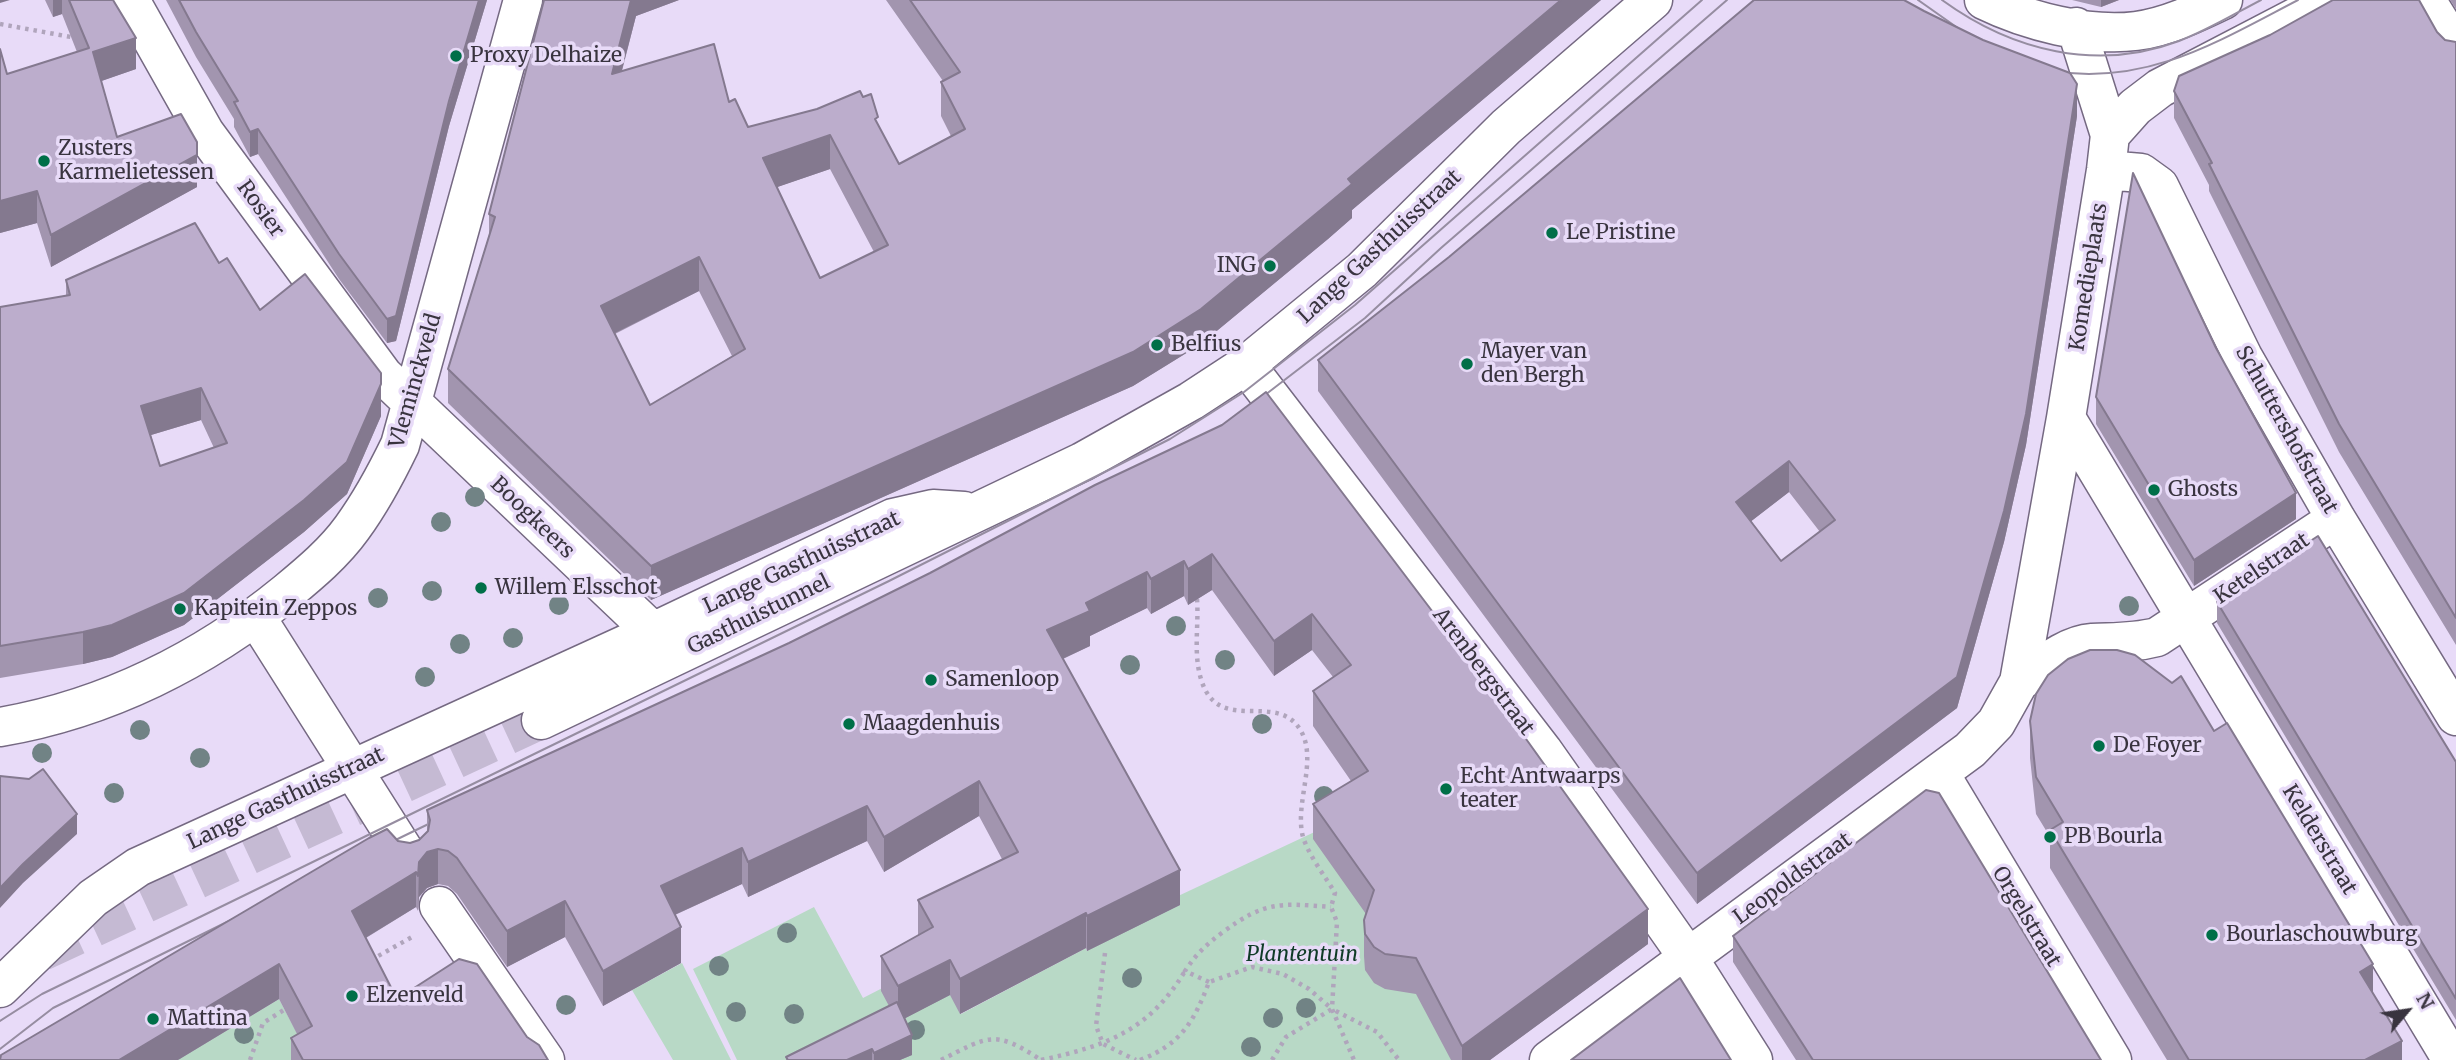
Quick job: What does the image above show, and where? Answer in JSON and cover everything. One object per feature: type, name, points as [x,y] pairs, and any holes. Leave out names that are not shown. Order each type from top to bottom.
[{"type":"street","name":"Rosier","points":[[130,0],[205,133],[383,375],[412,403]]},
{"type":"street","name":"Vleminckveld","points":[[5,727],[137,687],[200,655],[256,617],[315,569],[350,530],[380,486],[400,445],[523,0]]},
{"type":"street","name":"Lange Gasthuisstraat","points":[[0,988],[112,883],[138,867],[653,632],[893,518],[933,509],[976,511],[1136,433],[1246,365],[1362,270],[1506,127],[1653,0]]},
{"type":"street","points":[[1984,0],[2029,18],[2076,27],[2136,31],[2166,24],[2223,0]]},
{"type":"street","points":[[2117,137],[2160,88],[2329,0]]},
{"type":"street","points":[[2426,0],[2456,48]]},
{"type":"street","name":"Komedieplaats","points":[[2019,682],[2117,137],[2076,27]]},
{"type":"street","name":"Schuttershofstraat","points":[[2117,137],[2141,173],[2159,186],[2244,357],[2336,519],[2456,716]]},
{"type":"street","name":"Arenbergstraat","points":[[1246,365],[1519,720],[1687,956],[1753,1060]]},
{"type":"street","name":"Boogkeers","points":[[412,403],[653,632]]},
{"type":"street","points":[[2066,418],[2187,619]]},
{"type":"street","name":"Gasthuistunnel","points":[[541,720],[976,511]]},
{"type":"street","name":"Ketelstraat","points":[[2019,682],[2070,649],[2090,643],[2132,644],[2157,637],[2336,519]]},
{"type":"street","points":[[256,617],[408,857]]},
{"type":"street","name":"Kelderstraat","points":[[2187,619],[2452,1060]]},
{"type":"street","name":"Leopoldstraat","points":[[1549,1060],[1970,750],[1996,723],[2019,682]]},
{"type":"street","name":"Orgelstraat","points":[[1940,774],[2112,1060]]},
{"type":"street","points":[[442,912],[545,1060]]},
{"type":"path","points":[[0,24],[71,37]]},
{"type":"path","points":[[1197,599],[1197,655],[1206,693],[1217,705],[1232,711],[1270,711],[1288,718],[1300,729],[1306,744],[1301,800],[1303,837],[1335,893],[1331,907],[1337,922],[1332,1009],[1354,1060]]},
{"type":"path","points":[[940,1060],[980,1041],[1010,1040],[1041,1060],[1103,1044],[1141,1024],[1174,989],[1197,952],[1251,911],[1289,903],[1331,907]]},
{"type":"path","points":[[365,964],[442,912]]},
{"type":"path","points":[[1105,953],[1096,1026],[1103,1044],[1138,1060],[1157,1053],[1181,1036],[1197,1014],[1209,982]]},
{"type":"path","points":[[1185,971],[1209,982],[1252,967],[1283,974],[1309,989],[1332,1009],[1377,1032],[1399,1060]]},
{"type":"path","points":[[250,1060],[263,1023],[296,1003]]},
{"type":"path","points":[[1272,1060],[1286,1037],[1332,1009]]},
{"type":"green space","name":"Plantentuin","points":[[1338,821],[1485,1060],[737,1060],[693,969],[814,907],[863,998],[933,962],[961,1014],[1086,948],[1087,951],[1176,897]]},
{"type":"green space","points":[[682,963],[731,1060],[673,1060],[632,990]]},
{"type":"green space","points":[[279,999],[311,1060],[177,1060]]},
{"type":"building","points":[[69,0],[113,0],[136,38],[93,52],[117,137],[181,114],[197,142],[197,155],[51,235],[37,191],[0,201],[0,49],[7,74],[89,48]]},
{"type":"building","points":[[179,0],[479,0],[449,101],[396,316],[387,319],[339,254],[258,129],[250,132],[234,102],[238,101]]},
{"type":"building","points":[[544,0],[631,0],[612,74],[714,44],[729,102],[735,99],[748,127],[817,109],[860,91],[863,97],[871,94],[878,117],[875,119],[899,164],[965,129],[941,82],[960,72],[910,0],[1561,0],[1348,179],[1352,184],[1201,309],[1133,352],[651,566],[448,369],[495,217],[489,214]],"holes":[[[830,135],[888,245],[820,278],[763,158]],[[699,257],[745,349],[650,405],[601,306]]]},
{"type":"building","points":[[1754,0],[1904,0],[1983,40],[2070,73],[2077,84],[2026,414],[2004,511],[1957,677],[1697,873],[1318,360],[1449,257]],"holes":[[[1789,461],[1835,520],[1781,561],[1736,502]]]},
{"type":"building","points":[[2333,0],[2419,0],[2437,32],[2445,40],[2456,42],[2456,618],[2339,424],[2174,91],[2179,76],[2270,35]]},
{"type":"building","points":[[2133,173],[2216,348],[2296,493],[2194,560],[2096,397]]},
{"type":"building","points":[[195,223],[219,263],[227,258],[260,310],[305,274],[381,373],[381,384],[347,462],[304,500],[184,593],[112,625],[0,646],[0,307],[70,295],[66,280]],"holes":[[[201,388],[227,443],[160,466],[141,406]]]},
{"type":"building","points":[[1266,392],[1473,665],[1648,909],[1462,1046],[1416,958],[1385,954],[1374,947],[1365,934],[1364,920],[1374,890],[1313,804],[1368,771],[1313,691],[1351,665],[1312,614],[1274,641],[1212,554],[1188,569],[1184,561],[1151,579],[1147,572],[1086,603],[1090,611],[1047,630],[1180,870],[1087,916],[1086,913],[960,979],[950,960],[898,986],[881,956],[933,927],[918,900],[1018,852],[979,781],[884,837],[867,806],[748,862],[742,848],[661,886],[681,927],[603,971],[565,901],[507,931],[457,858],[448,851],[438,849],[427,852],[419,862],[418,876],[416,872],[352,911],[397,999],[459,959],[477,964],[527,1037],[539,1045],[548,1060],[303,1060],[291,1038],[312,1026],[279,964],[119,1060],[0,1060],[1,1055],[369,838],[387,829],[398,841],[410,843],[419,840],[428,831],[430,820],[427,810],[789,643],[930,573],[1095,485],[1222,425]]},
{"type":"building","points":[[2318,536],[2456,762],[2456,999],[2217,602]]},
{"type":"building","name":"Bourlaschouwburg","points":[[2090,650],[2117,650],[2135,655],[2172,683],[2181,676],[2214,731],[2227,723],[2373,964],[2360,972],[2402,1041],[2365,1060],[2189,1060],[2050,830],[2063,822],[2036,777],[2030,721],[2036,694],[2048,675],[2068,659]]},
{"type":"building","points":[[43,769],[77,814],[0,888],[0,776],[29,779]]},
{"type":"building","points":[[1926,790],[1939,793],[2101,1060],[1813,1060],[1733,936]]},
{"type":"building","points":[[1680,978],[1731,1060],[1571,1060]]},
{"type":"building","points":[[897,1002],[912,1035],[874,1053],[872,1049],[847,1060],[788,1060],[786,1057]]},
{"type":"tunnel","points":[[42,952],[541,720]]},
{"type":"tram line","points":[[0,1021],[42,994],[889,581],[1170,439],[1244,392],[1355,305],[1702,0]]},
{"type":"tram line","points":[[1252,405],[1365,318],[1441,248],[1727,0]]},
{"type":"tram line","points":[[1918,0],[1972,38]]},
{"type":"tram line","points":[[1942,0],[1969,18],[2026,44],[2086,55],[2117,55],[2179,41],[2261,0]]},
{"type":"tram line","points":[[2052,71],[2087,74],[2150,66],[2210,45],[2298,0]]},
{"type":"tram line","points":[[379,848],[445,816]]},
{"type":"tram line","points":[[0,1049],[53,1008],[237,917]]},
{"type":"place","name":"Proxy Delhaize","points":[[456,56]]},
{"type":"place","name":"Zusters Karmelietessen","points":[[44,161]]},
{"type":"place","name":"Le Pristine","points":[[1552,233]]},
{"type":"place","name":"ING","points":[[1270,266]]},
{"type":"place","name":"Belfius","points":[[1157,345]]},
{"type":"place","name":"Mayer van den Bergh","points":[[1467,364]]},
{"type":"place","name":"Ghosts","points":[[2154,490]]},
{"type":"place","name":"Willem Elsschot","points":[[481,588]]},
{"type":"place","name":"Kapitein Zeppos","points":[[180,609]]},
{"type":"place","name":"Samenloop","points":[[931,680]]},
{"type":"place","name":"Maagdenhuis","points":[[849,724]]},
{"type":"place","name":"De Foyer","points":[[2099,746]]},
{"type":"place","name":"Echt Antwaarps teater","points":[[1446,789]]},
{"type":"place","name":"PB Bourla","points":[[2050,837]]},
{"type":"place","name":"Bourlaschouwburg","points":[[2212,935]]},
{"type":"place","name":"Elzenveld","points":[[352,996]]},
{"type":"place","name":"Mattina","points":[[153,1019]]}]
